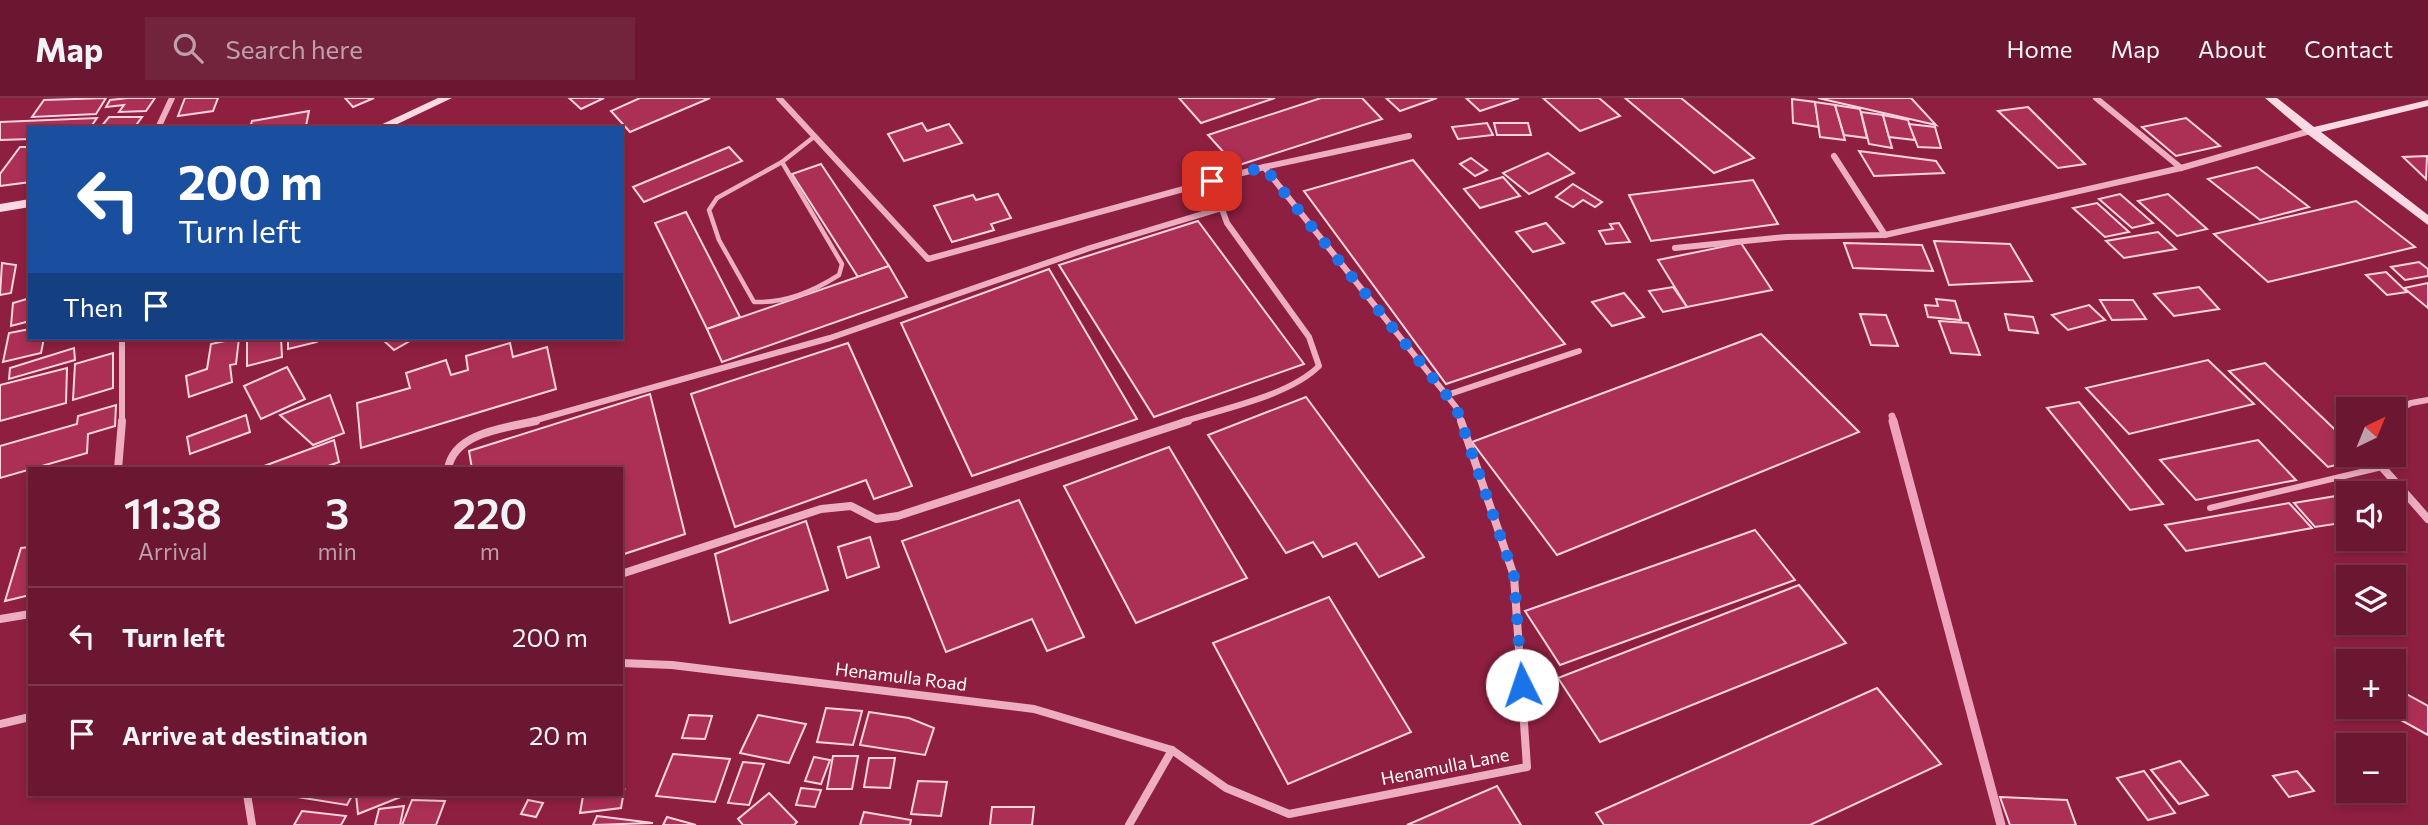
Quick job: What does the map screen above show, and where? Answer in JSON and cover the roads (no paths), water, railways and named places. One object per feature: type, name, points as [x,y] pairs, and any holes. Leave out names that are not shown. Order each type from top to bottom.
[{"type":"street","points":[[159,126],[172,98]]},
{"type":"street","points":[[384,126],[447,98]]},
{"type":"street","points":[[779,98],[928,259],[1264,167],[1409,136]]},
{"type":"street","points":[[2096,98],[2181,168]]},
{"type":"street","points":[[2270,98],[2428,221]]},
{"type":"street","points":[[1675,248],[1786,237],[1885,235],[2181,168],[2311,131],[2428,103]]},
{"type":"street","points":[[1834,156],[1885,235]]},
{"type":"street","name":"Henamulla Lane","points":[[1172,750],[1226,788],[1289,814],[1527,767],[1514,576],[1456,407],[1264,167]]},
{"type":"street","points":[[623,573],[821,509],[850,506],[876,519],[898,516],[1262,396],[1308,377],[1319,366],[1309,337],[1219,209],[1220,193],[1212,181]]},
{"type":"street","points":[[0,208],[28,203]]},
{"type":"street","points":[[448,467],[455,450],[466,442],[491,432],[690,382],[889,320],[1097,245],[1219,209]]},
{"type":"street","points":[[118,467],[124,396],[122,340]]},
{"type":"street","points":[[1447,395],[1579,351]]},
{"type":"street","points":[[2406,406],[2428,400]]},
{"type":"street","points":[[2382,467],[2428,519]]},
{"type":"street","points":[[0,620],[28,614]]},
{"type":"street","name":"Henamulla Road","points":[[623,663],[672,665],[1034,709],[1172,750]]},
{"type":"street","points":[[0,724],[28,717]]},
{"type":"street","points":[[1129,825],[1172,750]]},
{"type":"street","points":[[247,796],[252,825]]},
{"type":"lane","points":[[782,163],[842,264],[839,275],[815,291],[771,304],[754,302],[719,240],[709,210],[718,198],[757,173],[782,163],[815,136]]},
{"type":"lane","points":[[2210,508],[2382,467]]},
{"type":"waterway","points":[[1892,416],[1894,422]]},
{"type":"waterway","points":[[1893,421],[2001,825]]}]
